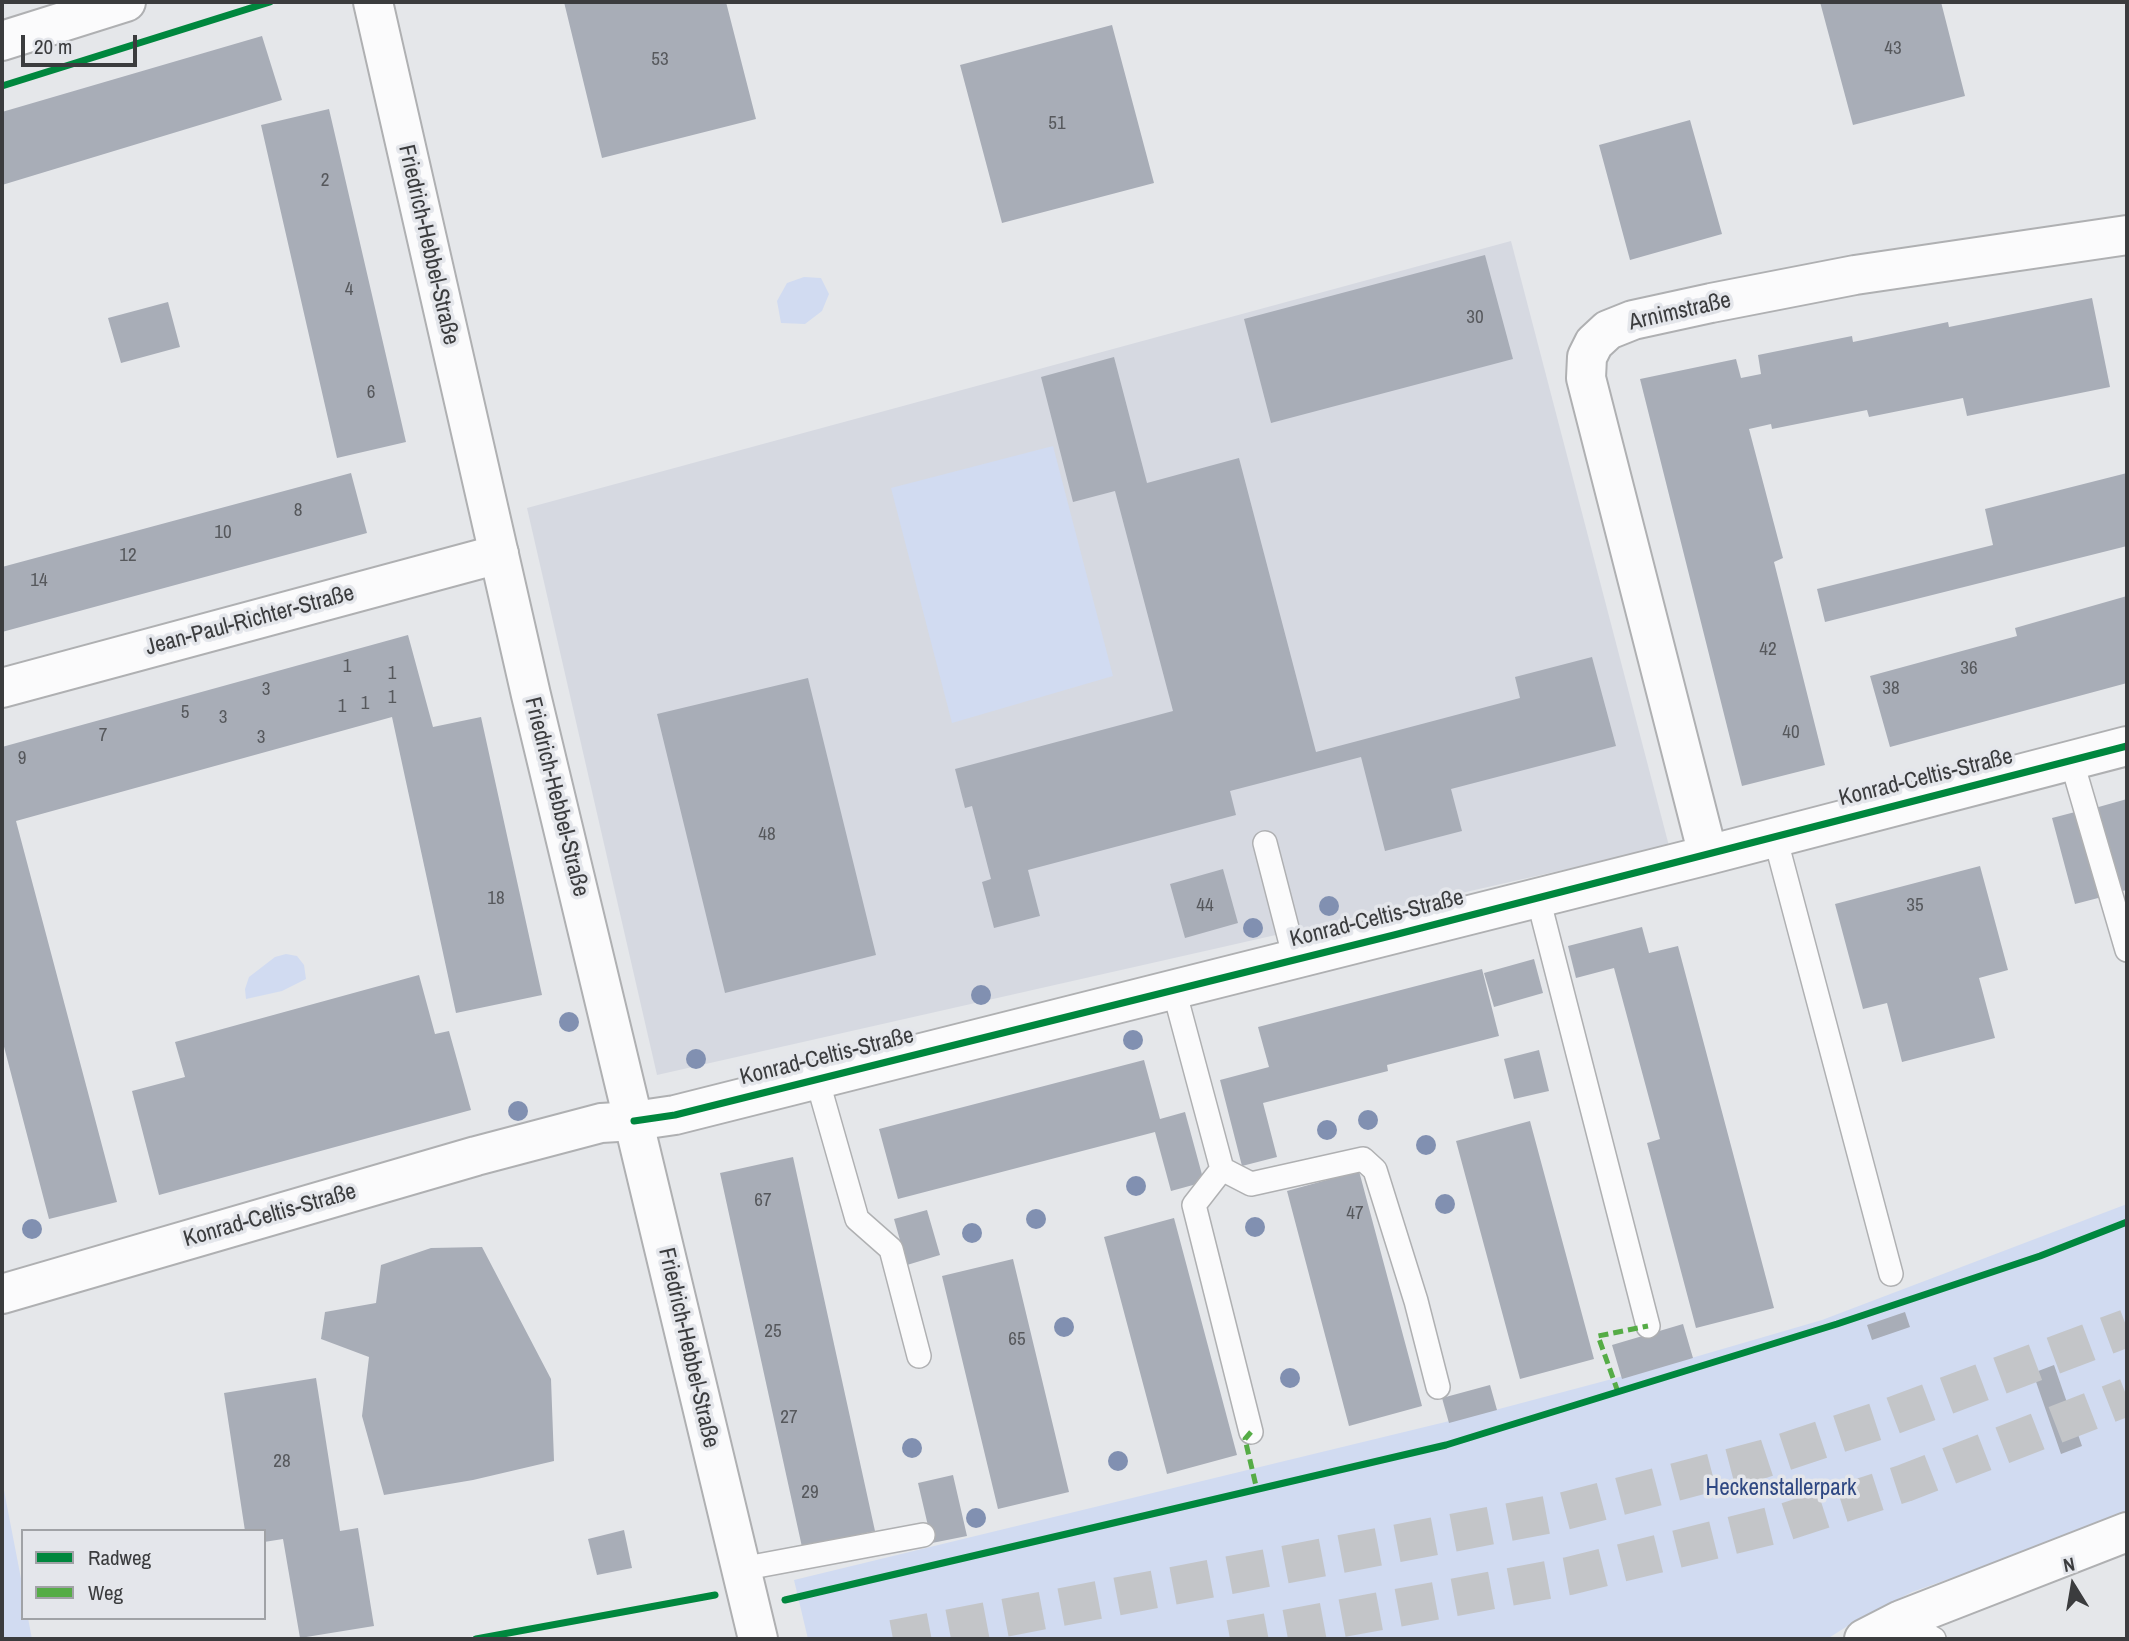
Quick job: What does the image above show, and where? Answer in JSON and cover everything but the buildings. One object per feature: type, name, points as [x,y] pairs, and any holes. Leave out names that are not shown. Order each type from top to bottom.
[{"type":"street","points":[[2,41],[126,2]]},
{"type":"street","name":"Friedrich-Hebbel-Straße","points":[[373,2],[499,554],[758,1639]]},
{"type":"street","name":"Arnimstraße","points":[[1708,855],[1586,378],[1587,357],[1594,343],[1608,330],[1633,320],[1711,303],[1855,275],[2127,235]]},
{"type":"street","name":"Jean-Paul-Richter-Straße","points":[[2,688],[499,554]]},
{"type":"street","name":"Konrad-Celtis-Straße","points":[[2,1294],[476,1156],[601,1123],[675,1115],[1708,855],[2127,746]]},
{"type":"street","points":[[1864,1639],[1901,1620],[2127,1532]]},
{"type":"lane","points":[[2071,760],[2127,950]]},
{"type":"lane","points":[[1775,837],[1891,1274]]},
{"type":"lane","points":[[1265,843],[1295,959]]},
{"type":"lane","points":[[1538,898],[1648,1325]]},
{"type":"lane","points":[[1174,990],[1222,1169],[1251,1184],[1363,1159],[1375,1170],[1416,1301],[1438,1387]]},
{"type":"lane","points":[[817,1079],[857,1219],[891,1249],[919,1356]]},
{"type":"lane","points":[[1222,1169],[1194,1205],[1251,1432]]},
{"type":"lane","points":[[744,1580],[923,1535]]},
{"type":"lane","points":[[1901,1620],[1934,1639]]},
{"type":"shaded area","points":[[1511,241],[1669,846],[657,1075],[527,508]]},
{"type":"green space","points":[[804,277],[821,278],[829,294],[822,311],[805,324],[781,323],[777,301],[787,283]]},
{"type":"green space","points":[[1053,446],[1113,676],[952,723],[891,488]]},
{"type":"green space","points":[[286,954],[297,956],[304,965],[306,979],[282,991],[246,999],[245,989],[249,977],[275,957]]},
{"type":"green space","name":"Heckenstallerpark","points":[[2127,1204],[2127,1516],[1912,1592],[1857,1620],[1827,1639],[808,1639],[794,1580],[1499,1409],[1695,1357],[1822,1320]]},
{"type":"green space","points":[[2,1480],[21,1579],[21,1620],[28,1620],[32,1639],[2,1639]]},
{"type":"tunnel","points":[[893,1639],[1557,1513],[1763,1459],[1884,1419],[2127,1328]]},
{"type":"tunnel","points":[[1230,1639],[1569,1576],[1782,1523],[1905,1483],[2127,1397]]},
{"type":"marked path","points":[[1618,1392],[1598,1336],[1648,1326]]},
{"type":"marked path","points":[[1251,1432],[1245,1439],[1257,1490]]},
{"type":"cycle path","points":[[2,86],[270,2]]},
{"type":"cycle path","points":[[634,1121],[675,1115],[1394,935],[2127,746]]},
{"type":"cycle path","points":[[785,1600],[1446,1445],[1837,1324],[2040,1256],[2127,1222]]},
{"type":"cycle path","points":[[476,1639],[715,1595]]}]
